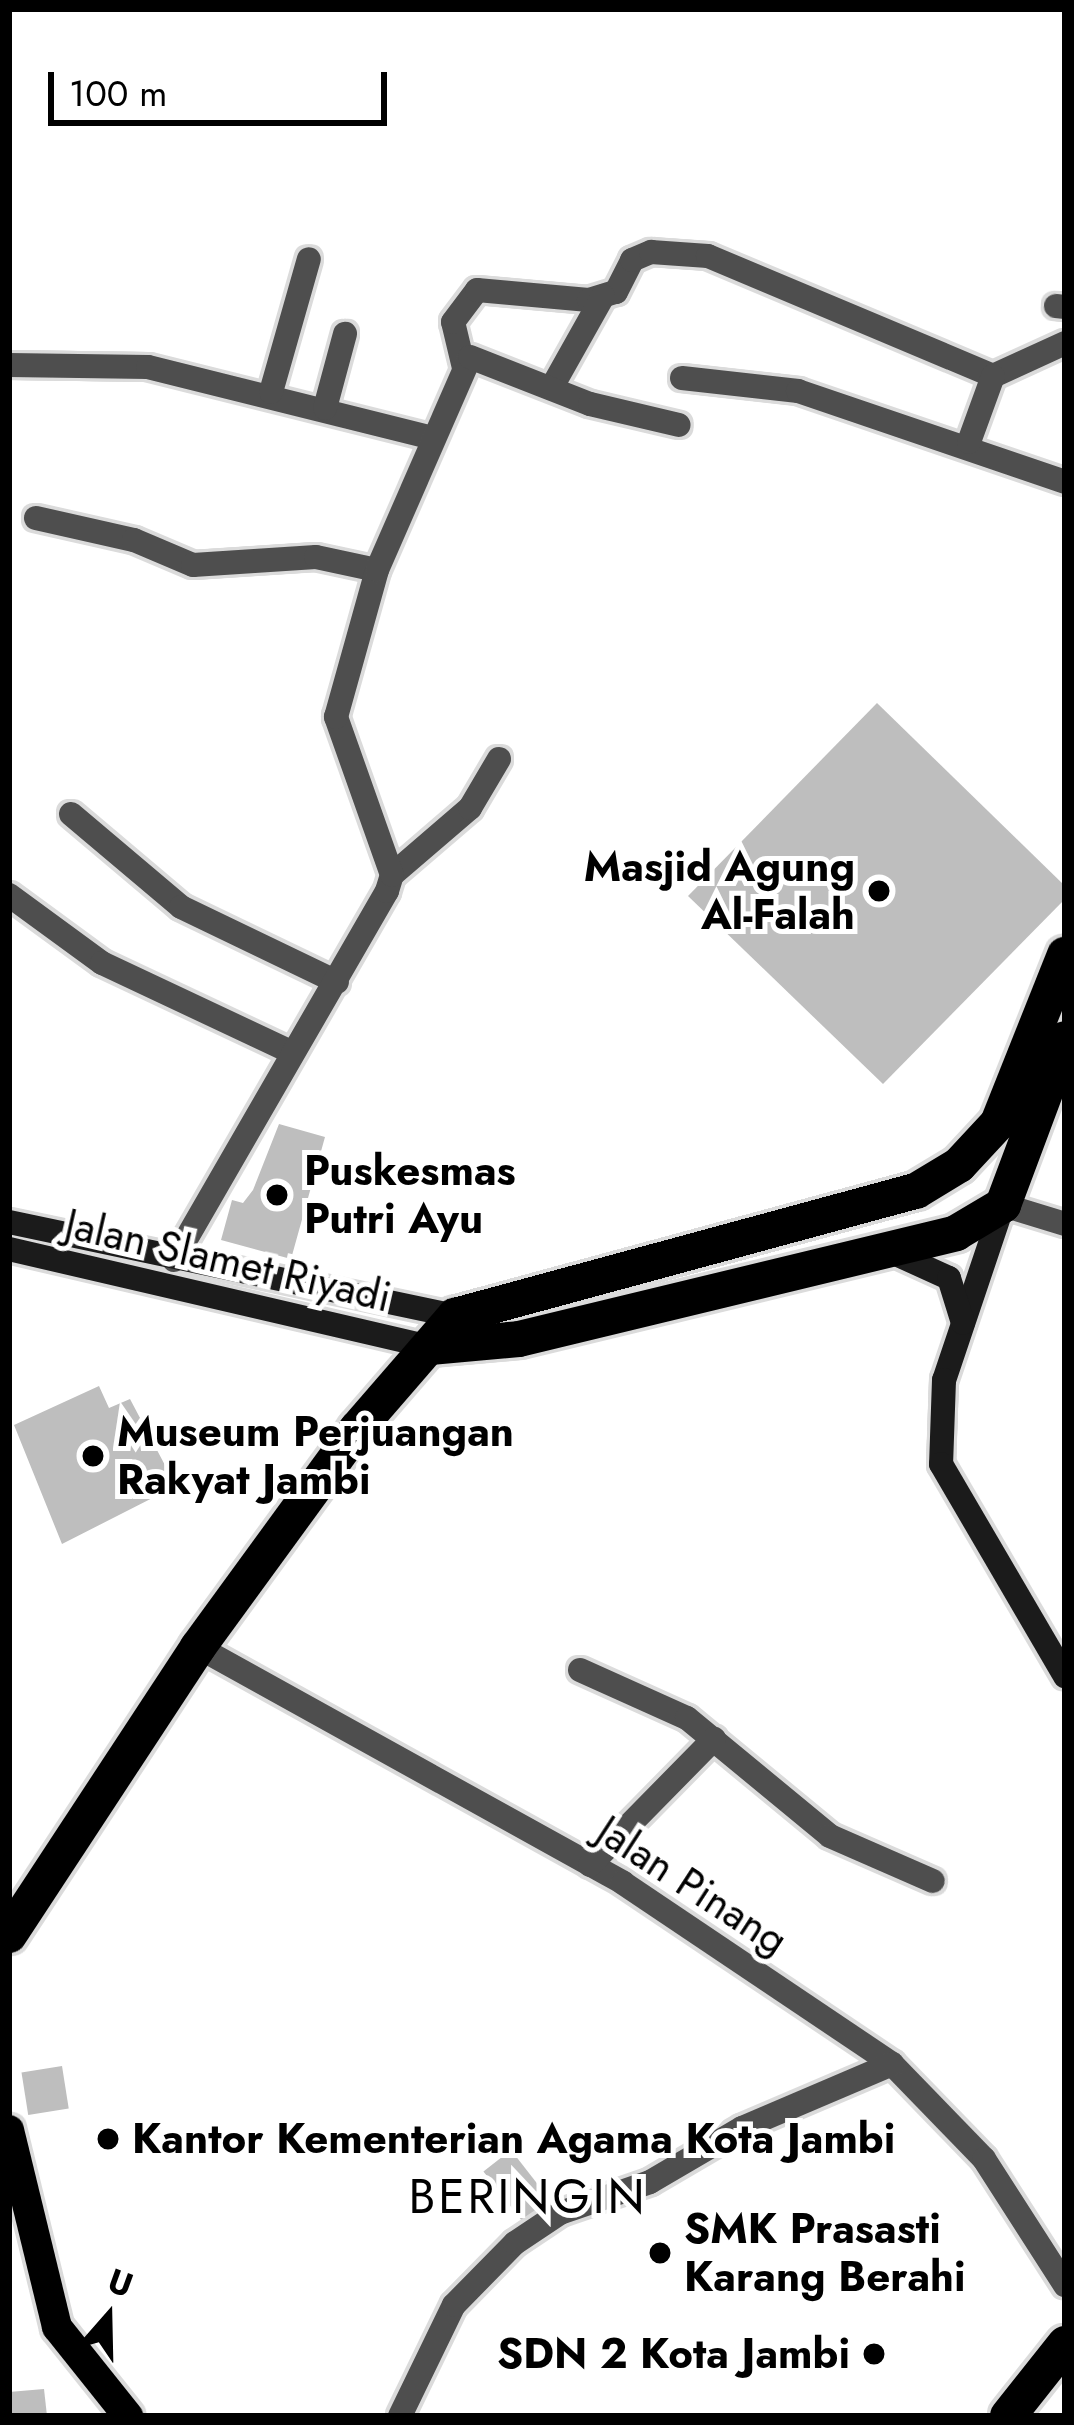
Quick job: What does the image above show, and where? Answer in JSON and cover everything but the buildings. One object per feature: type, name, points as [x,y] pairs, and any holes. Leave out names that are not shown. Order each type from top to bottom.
[{"type":"highway","points":[[1047,1073],[1065,955]]},
{"type":"highway","points":[[430,1347],[519,1340],[893,1253],[1003,1204],[1014,1129],[1065,1039]]},
{"type":"highway","points":[[9,1935],[198,1647],[357,1429],[455,1316],[863,1213],[958,1165],[1014,1129]]},
{"type":"highway","points":[[1008,2416],[1065,2344]]},
{"type":"main road","points":[[1003,1204],[944,1380],[941,1464],[1065,1676]]},
{"type":"main road","name":"Jalan Slamet Riyadi","points":[[9,1222],[455,1316]]},
{"type":"main road","name":"Jalan Slamet Riyadi","points":[[9,1249],[430,1347]]},
{"type":"main road","points":[[893,1253],[950,1278],[964,1326]]},
{"type":"main road","points":[[9,2130],[57,2327],[128,2416]]},
{"type":"street","points":[[552,387],[604,296],[639,254],[708,256],[993,376]]},
{"type":"street","points":[[271,392],[309,259]]},
{"type":"street","points":[[464,368],[453,322],[477,290],[604,296]]},
{"type":"street","points":[[325,407],[345,334]]},
{"type":"street","points":[[969,442],[993,376],[1065,343]]},
{"type":"street","points":[[392,875],[336,726],[376,571],[464,368],[479,354],[552,387],[679,425]]},
{"type":"street","points":[[9,365],[148,367],[271,392],[432,438]]},
{"type":"street","points":[[682,378],[758,380],[969,442],[1065,482]]},
{"type":"street","points":[[36,518],[134,540],[193,565],[316,557],[376,571]]},
{"type":"street","points":[[174,1260],[291,1052],[337,982],[392,875],[470,808],[500,759]]},
{"type":"street","points":[[71,814],[181,907],[337,982]]},
{"type":"street","points":[[9,895],[103,963],[291,1052]]},
{"type":"street","points":[[1003,1204],[1065,1224]]},
{"type":"street","name":"Jalan Pinang","points":[[198,1647],[590,1865],[892,2064],[985,2159],[1065,2285]]},
{"type":"street","points":[[580,1670],[713,1739],[830,1836],[933,1881]]},
{"type":"street","points":[[590,1865],[713,1739]]},
{"type":"street","points":[[400,2416],[454,2306],[515,2243],[560,2213],[650,2182],[742,2128],[892,2064]]},
{"type":"place","name":"Masjid Agung Al-Falah","points":[[879,891]]},
{"type":"place","name":"Puskesmas Putri Ayu","points":[[277,1195]]},
{"type":"place","name":"Museum Perjuangan Rakyat Jambi","points":[[93,1456]]},
{"type":"place","name":"Kantor Kementerian Agama Kota Jambi","points":[[108,2139]]},
{"type":"place","name":"SMK Prasasti Karang Berahi","points":[[660,2253]]},
{"type":"place","name":"SDN 2 Kota Jambi","points":[[874,2354]]},
{"type":"district","name":"BERINGIN","points":[[528,2197]]}]
